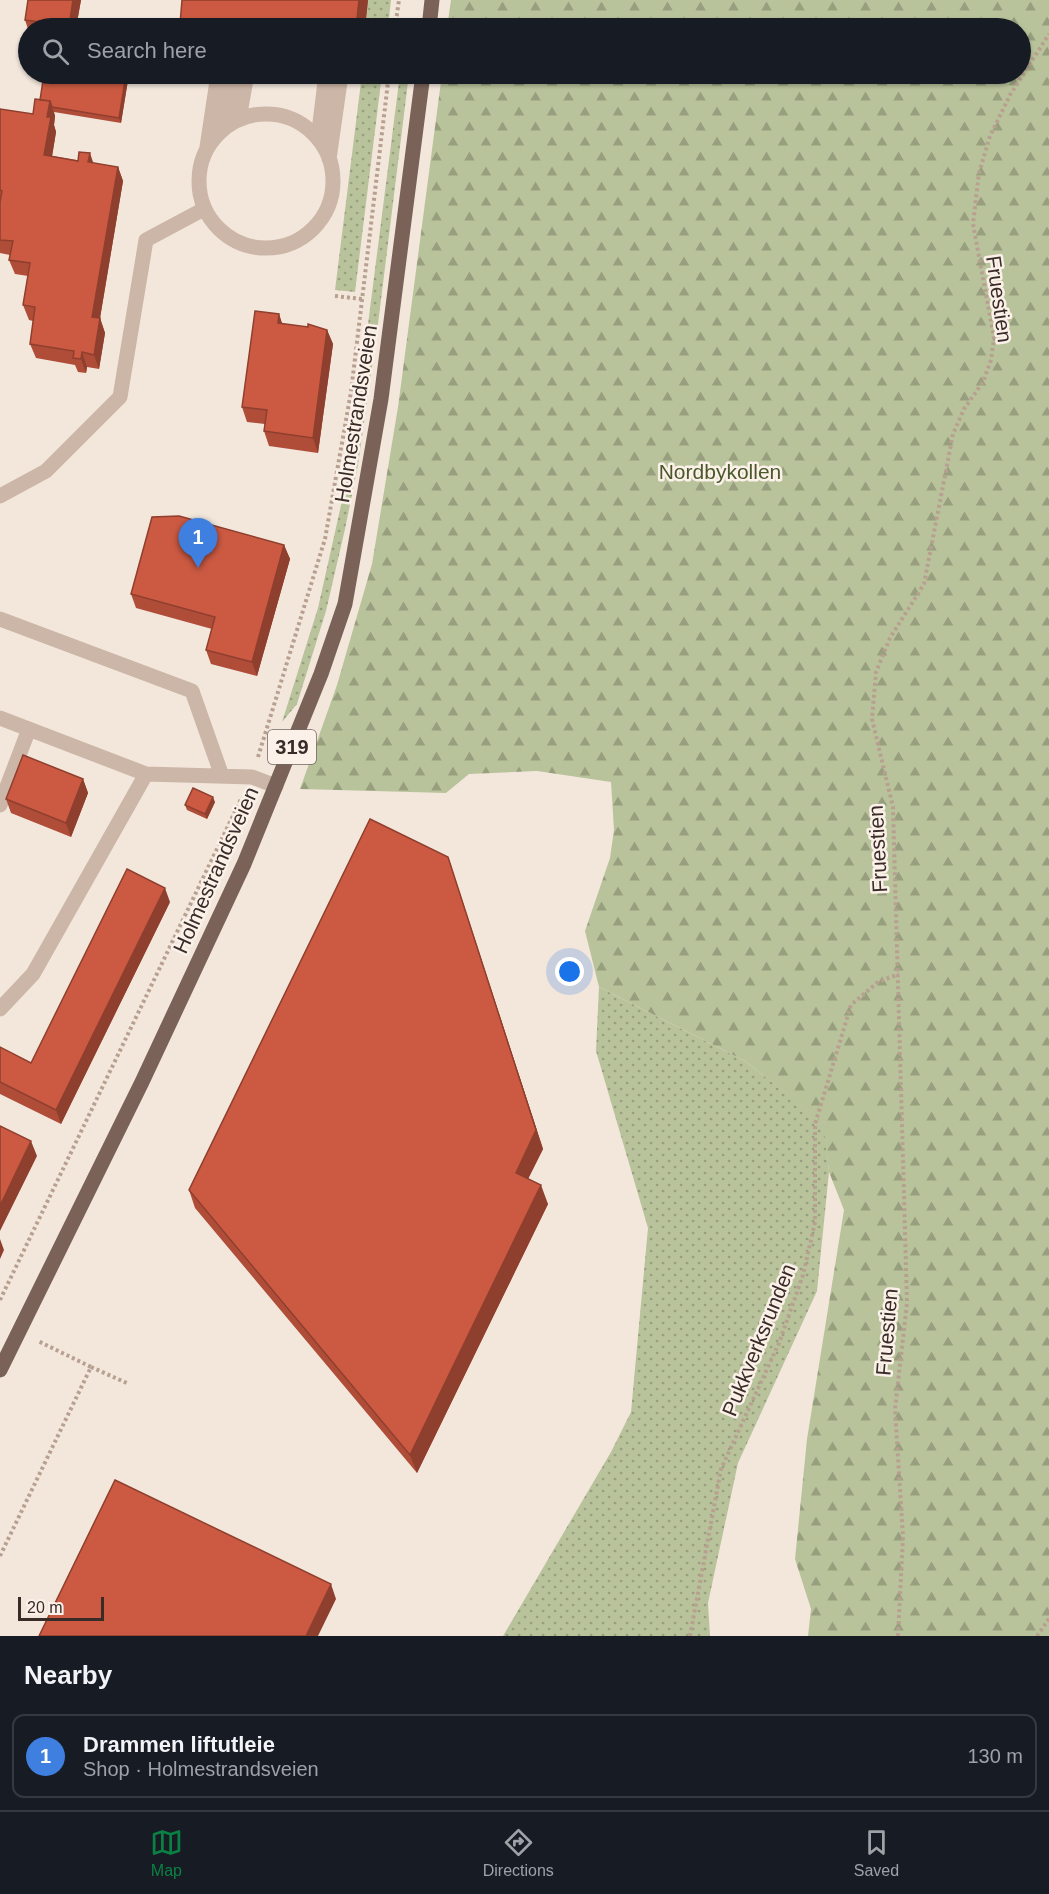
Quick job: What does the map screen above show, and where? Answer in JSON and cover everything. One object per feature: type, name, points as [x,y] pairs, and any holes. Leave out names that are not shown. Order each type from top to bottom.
[{"type":"main road","points":[[430,18],[432,0]]},
{"type":"main road","name":"Holmestrandsveien","points":[[0,1370],[147,1071],[244,864],[321,674],[345,604],[381,399],[422,84]]},
{"type":"lane","points":[[216,84],[207,147],[200,167],[199,188],[204,208],[216,226],[232,239],[254,248],[277,248],[299,240],[317,225],[329,204],[333,181],[329,159],[333,84]]},
{"type":"lane","points":[[224,129],[231,84]]},
{"type":"lane","points":[[239,119],[244,84]]},
{"type":"lane","points":[[318,139],[332,84]]},
{"type":"lane","points":[[207,147],[224,129],[239,119],[259,114],[280,116],[300,123],[318,139],[329,159]]},
{"type":"lane","points":[[0,496],[46,471],[120,397],[146,240],[204,208]]},
{"type":"lane","points":[[0,619],[192,691],[222,776]]},
{"type":"lane","points":[[0,718],[146,774],[252,777],[276,786]]},
{"type":"lane","points":[[0,805],[29,729]]},
{"type":"lane","points":[[0,1009],[33,974],[146,774]]},
{"type":"path","points":[[396,18],[399,0]]},
{"type":"path","name":"Fruestien","points":[[1031,62],[1049,34]]},
{"type":"path","points":[[0,1300],[252,777],[325,539],[351,392],[388,84]]},
{"type":"path","name":"Fruestien","points":[[898,1636],[903,1537],[895,1409],[907,1303],[898,974],[893,807],[872,718],[876,672],[890,638],[924,584],[953,434],[964,409],[983,382],[991,360],[994,338],[973,224],[979,173],[990,136],[1017,84]]},
{"type":"path","points":[[335,296],[362,299]]},
{"type":"path","name":"Pukkverksrunden","points":[[690,1636],[722,1469],[778,1342],[803,1275],[815,1222],[815,1124],[851,1005],[878,982],[898,974]]},
{"type":"path","points":[[19,1332],[129,1384]]},
{"type":"path","points":[[0,1556],[91,1367]]},
{"type":"path","points":[[1037,1636],[1049,1619]]},
{"type":"green space","points":[[368,0],[391,0],[389,18],[366,18]]},
{"type":"green space","name":"Nordbykollen","points":[[451,0],[1049,0],[1049,1636],[808,1636],[811,1609],[795,1559],[807,1439],[844,1210],[829,1172],[823,1123],[745,1061],[599,987],[585,931],[610,858],[614,830],[611,782],[537,771],[469,774],[446,793],[300,789],[337,685],[372,564],[398,407],[441,84],[1031,84],[1031,18],[448,18]]},
{"type":"green space","points":[[361,84],[381,84],[355,292],[335,290]]},
{"type":"green space","points":[[399,84],[408,84],[358,465],[326,611],[297,704],[282,722],[318,608],[350,465]]},
{"type":"green space","points":[[599,987],[745,1061],[824,1123],[829,1172],[817,1291],[738,1463],[708,1603],[710,1636],[503,1636],[611,1452],[631,1412],[648,1228],[596,1051]]},
{"type":"building","points":[[28,0],[73,0],[70,18],[25,18]]},
{"type":"building","points":[[182,0],[359,0],[357,18],[180,18]]},
{"type":"building","points":[[42,84],[124,84],[119,118],[52,107],[50,101],[40,100]]},
{"type":"building","points":[[35,99],[50,101],[47,117],[51,117],[44,155],[78,161],[79,152],[90,153],[88,162],[118,167],[92,317],[100,318],[94,355],[82,352],[81,359],[73,358],[74,351],[30,344],[35,307],[23,305],[30,263],[9,260],[13,241],[0,240],[2,191],[0,190],[0,109],[33,114]]},
{"type":"building","points":[[255,311],[279,314],[278,323],[308,327],[308,324],[327,330],[313,438],[264,431],[267,410],[242,407]]},
{"type":"building","points":[[179,516],[284,545],[252,662],[206,650],[215,617],[131,594],[152,517]]},
{"type":"building","points":[[23,755],[83,779],[66,823],[6,799]]},
{"type":"building","points":[[193,788],[213,797],[205,814],[185,805]]},
{"type":"building","points":[[370,819],[448,857],[536,1130],[516,1173],[541,1185],[410,1455],[189,1190]]},
{"type":"building","points":[[127,869],[165,888],[56,1110],[0,1082],[0,1047],[31,1063]]},
{"type":"building","points":[[0,1126],[31,1141],[0,1206]]},
{"type":"building","points":[[115,1480],[331,1584],[306,1636],[39,1636]]},
{"type":"place","name":"Drammen liftutleie","points":[[198,568]]}]
